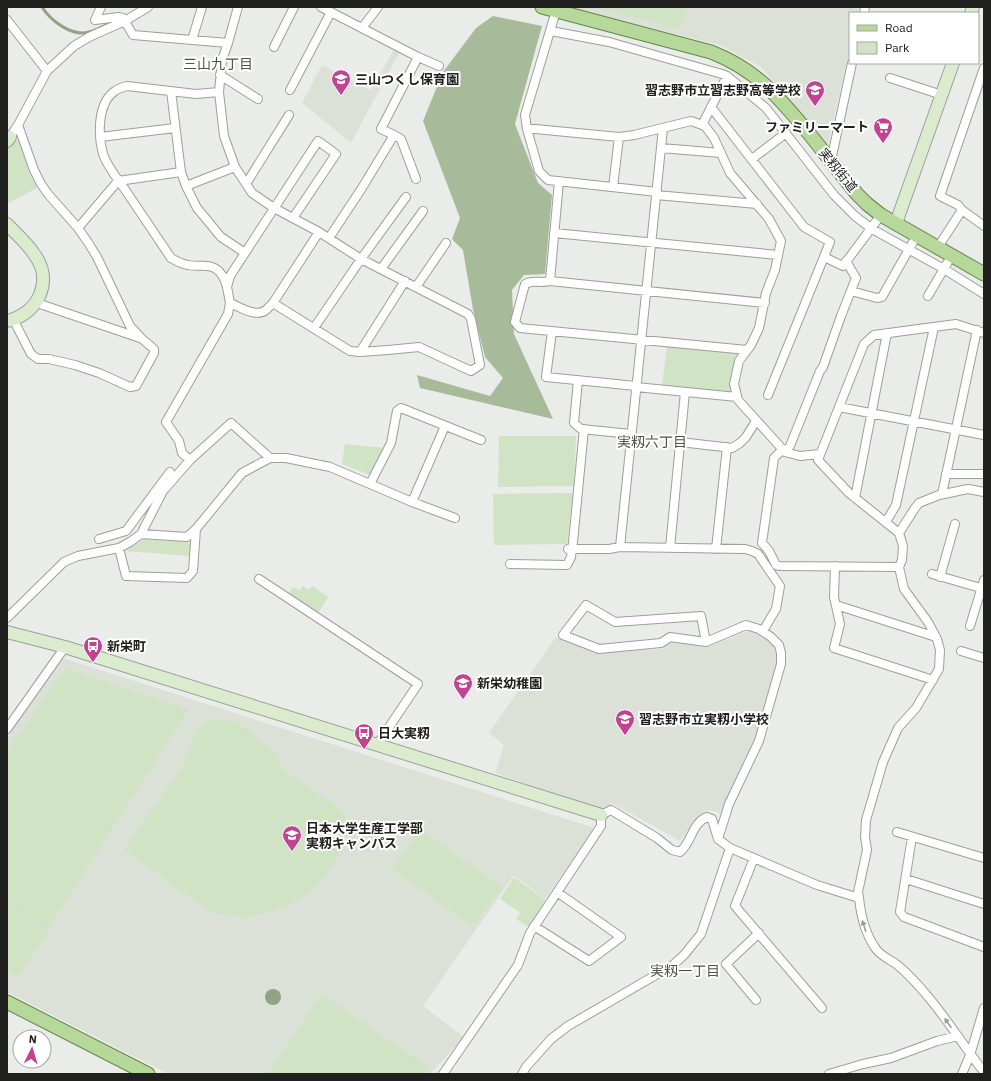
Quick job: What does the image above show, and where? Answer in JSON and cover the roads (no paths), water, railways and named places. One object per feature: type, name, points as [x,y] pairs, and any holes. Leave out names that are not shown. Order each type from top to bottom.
[{"type":"main road","name":"実籾街道","points":[[547,8],[711,52],[736,64],[769,88],[867,204],[881,215],[984,274]]},
{"type":"main road","points":[[7,1002],[144,1073]]},
{"type":"street","points":[[102,7],[95,20],[119,17],[123,18],[133,35],[228,43]]},
{"type":"street","points":[[8,139],[18,125],[47,71],[74,46],[89,37],[125,21],[148,7]]},
{"type":"street","points":[[192,40],[202,7]]},
{"type":"street","points":[[238,7],[222,60],[219,92],[224,136],[235,167],[252,193],[274,208],[319,232],[361,259],[468,314],[471,319],[480,365],[471,371],[419,347],[360,352],[350,351],[272,303]]},
{"type":"street","points":[[274,47],[294,7]]},
{"type":"street","points":[[362,28],[378,7]]},
{"type":"street","points":[[547,8],[551,31],[525,115],[527,129],[540,171],[548,180],[757,204]]},
{"type":"street","points":[[290,90],[327,9],[418,57],[439,66]]},
{"type":"street","points":[[7,20],[47,71]]},
{"type":"street","points":[[551,31],[609,42],[727,76],[766,108],[834,195],[855,216],[872,229],[944,269],[984,294]]},
{"type":"street","points":[[416,179],[401,139],[381,129],[418,57]]},
{"type":"street","points":[[831,161],[852,64]]},
{"type":"street","points":[[896,223],[953,64]]},
{"type":"street","points":[[984,68],[940,196],[958,205],[962,210],[984,226]]},
{"type":"street","points":[[220,75],[258,99]]},
{"type":"street","points":[[702,125],[727,76]]},
{"type":"street","points":[[890,78],[942,95]]},
{"type":"street","points":[[190,460],[182,453],[180,441],[166,422],[228,314],[230,303],[227,287],[222,275],[214,268],[208,265],[189,266],[170,258],[118,181],[104,156],[100,137],[100,118],[112,93],[117,89],[127,86],[196,94],[219,92]]},
{"type":"street","points":[[171,91],[181,172],[196,208],[221,237],[246,253]]},
{"type":"street","points":[[711,107],[804,227],[830,242],[768,395]]},
{"type":"street","points":[[246,184],[289,115]]},
{"type":"street","points":[[527,129],[619,137],[691,121],[705,126],[714,138],[730,173],[769,219],[780,241],[775,270],[764,302],[759,328],[751,345],[739,361],[734,384],[737,397],[740,404],[784,451],[800,456],[820,454]]},
{"type":"street","points":[[7,224],[34,254],[42,270],[43,285],[37,303],[10,320],[30,354],[38,359],[75,365],[99,373],[130,387],[136,386],[154,353],[154,349],[130,326],[97,257],[78,228],[48,194],[34,170],[18,125]]},
{"type":"street","points":[[100,137],[175,128]]},
{"type":"street","points":[[620,547],[663,128]]},
{"type":"street","points":[[752,159],[786,133]]},
{"type":"street","points":[[329,238],[394,135]]},
{"type":"street","points":[[613,187],[619,137]]},
{"type":"street","points":[[227,287],[230,276],[318,141],[336,154],[293,218]]},
{"type":"street","points":[[661,148],[721,153]]},
{"type":"street","points":[[186,186],[235,167]]},
{"type":"street","points":[[78,228],[118,181],[181,172]]},
{"type":"street","points":[[550,281],[559,181]]},
{"type":"street","points":[[314,328],[361,259],[406,198]]},
{"type":"street","points":[[938,247],[962,210]]},
{"type":"street","points":[[381,270],[423,211]]},
{"type":"street","points":[[824,257],[843,266],[881,215]]},
{"type":"street","points":[[230,303],[252,313],[265,311],[272,303],[319,232]]},
{"type":"street","points":[[554,233],[778,255]]},
{"type":"street","points":[[851,291],[880,298],[882,297],[917,235]]},
{"type":"street","points":[[416,287],[446,243]]},
{"type":"street","points":[[928,296],[952,255]]},
{"type":"street","points":[[846,261],[856,278],[823,367],[820,371],[790,446],[774,458],[762,544],[769,551],[776,564],[779,566],[899,567]]},
{"type":"street","points":[[360,352],[405,281]]},
{"type":"street","points":[[747,350],[520,328],[515,322],[525,284],[530,281],[550,281],[764,302]]},
{"type":"street","points":[[37,303],[141,338]]},
{"type":"street","points":[[942,494],[956,430],[981,331],[956,324],[874,335],[864,344],[818,460],[855,498],[899,533],[903,546],[902,560],[899,567],[904,589],[928,622],[936,637],[940,650],[939,669],[916,708],[898,728],[883,762],[866,820],[865,836],[867,850],[858,892],[861,916],[866,933],[877,950],[884,957],[896,964],[938,1008],[984,1072]]},
{"type":"street","points":[[886,522],[896,505],[934,327]]},
{"type":"street","points":[[552,331],[546,377],[737,397]]},
{"type":"street","points":[[855,498],[888,333]]},
{"type":"street","points":[[578,380],[574,423],[581,429],[631,434]]},
{"type":"street","points":[[670,548],[685,392]]},
{"type":"street","points":[[839,407],[984,435]]},
{"type":"street","points":[[370,484],[391,443],[397,411],[401,408],[481,440]]},
{"type":"street","points":[[680,442],[732,448],[746,437],[756,421]]},
{"type":"street","points":[[7,618],[64,562],[78,556],[119,548],[141,534],[163,491],[190,460],[231,422],[270,458]]},
{"type":"street","points":[[412,502],[445,426]]},
{"type":"street","points":[[510,564],[567,565],[571,557],[570,549],[584,429]]},
{"type":"street","points":[[716,549],[727,447]]},
{"type":"street","points":[[141,534],[187,537],[196,529],[242,473],[270,458],[286,458],[330,467],[412,502],[455,518]]},
{"type":"street","points":[[99,539],[126,531],[170,472]]},
{"type":"street","points":[[946,474],[984,474]]},
{"type":"street","points":[[899,533],[919,504],[942,494],[968,489],[984,492]]},
{"type":"street","points":[[955,524],[936,576],[983,589]]},
{"type":"street","points":[[119,548],[126,576],[187,578],[193,571],[196,529]]},
{"type":"street","points":[[570,549],[609,549],[620,547],[752,550],[758,554],[780,586],[776,609],[763,631]]},
{"type":"street","points":[[758,554],[765,547]]},
{"type":"street","points":[[835,566],[834,597],[840,624],[834,648],[933,680]]},
{"type":"street","points":[[259,579],[418,684],[377,745]]},
{"type":"street","points":[[970,626],[983,589],[984,580]]},
{"type":"street","points":[[706,642],[701,616],[615,622],[586,605],[563,635],[599,649],[661,643],[670,637],[706,642],[746,625],[763,631],[778,645],[781,664],[759,741],[729,804],[718,839]]},
{"type":"street","points":[[836,605],[936,637]]},
{"type":"street","points":[[7,632],[66,648],[600,815],[611,810],[657,838],[672,850],[680,852],[686,847],[689,838],[701,819],[707,816],[712,819],[718,839],[730,848],[816,885],[859,898]]},
{"type":"street","points":[[7,729],[66,648]]},
{"type":"street","points":[[961,651],[984,658]]},
{"type":"street","points":[[443,1074],[518,965],[534,926],[601,826],[600,815]]},
{"type":"street","points":[[897,832],[984,858]]},
{"type":"street","points":[[912,837],[900,912],[904,917],[984,947]]},
{"type":"street","points":[[522,1074],[526,1067],[551,1039],[568,1026],[673,965],[684,955],[702,934],[730,848]]},
{"type":"street","points":[[754,858],[735,906],[822,1008]]},
{"type":"street","points":[[906,879],[984,904]]},
{"type":"street","points":[[534,926],[589,961],[621,937],[558,892]]},
{"type":"street","points":[[756,1000],[726,964],[759,934]]},
{"type":"street","points":[[962,1074],[970,1054],[984,1008]]},
{"type":"street","points":[[829,1074],[859,1065],[891,1058],[928,1044],[958,1036]]},
{"type":"waterway","points":[[42,7],[51,18],[62,27],[76,32],[82,33],[92,31],[116,21]]},
{"type":"place","name":"三山つくし保育園","points":[[341,96]]},
{"type":"place","name":"習志野市立習志野高等学校","points":[[815,107]]},
{"type":"place","name":"ファミリーマート","points":[[883,144]]},
{"type":"place","name":"新栄町","points":[[93,663]]},
{"type":"place","name":"新栄幼稚園","points":[[463,700]]},
{"type":"place","name":"習志野市立実籾小学校","points":[[625,736]]},
{"type":"place","name":"日大実籾","points":[[364,750]]},
{"type":"place","name":"日本大学生産工学部 実籾キャンパス","points":[[292,852]]},
{"type":"district","name":"三山九丁目","points":[[218,64]]},
{"type":"district","name":"実籾六丁目","points":[[652,442]]},
{"type":"district","name":"実籾一丁目","points":[[685,971]]}]
